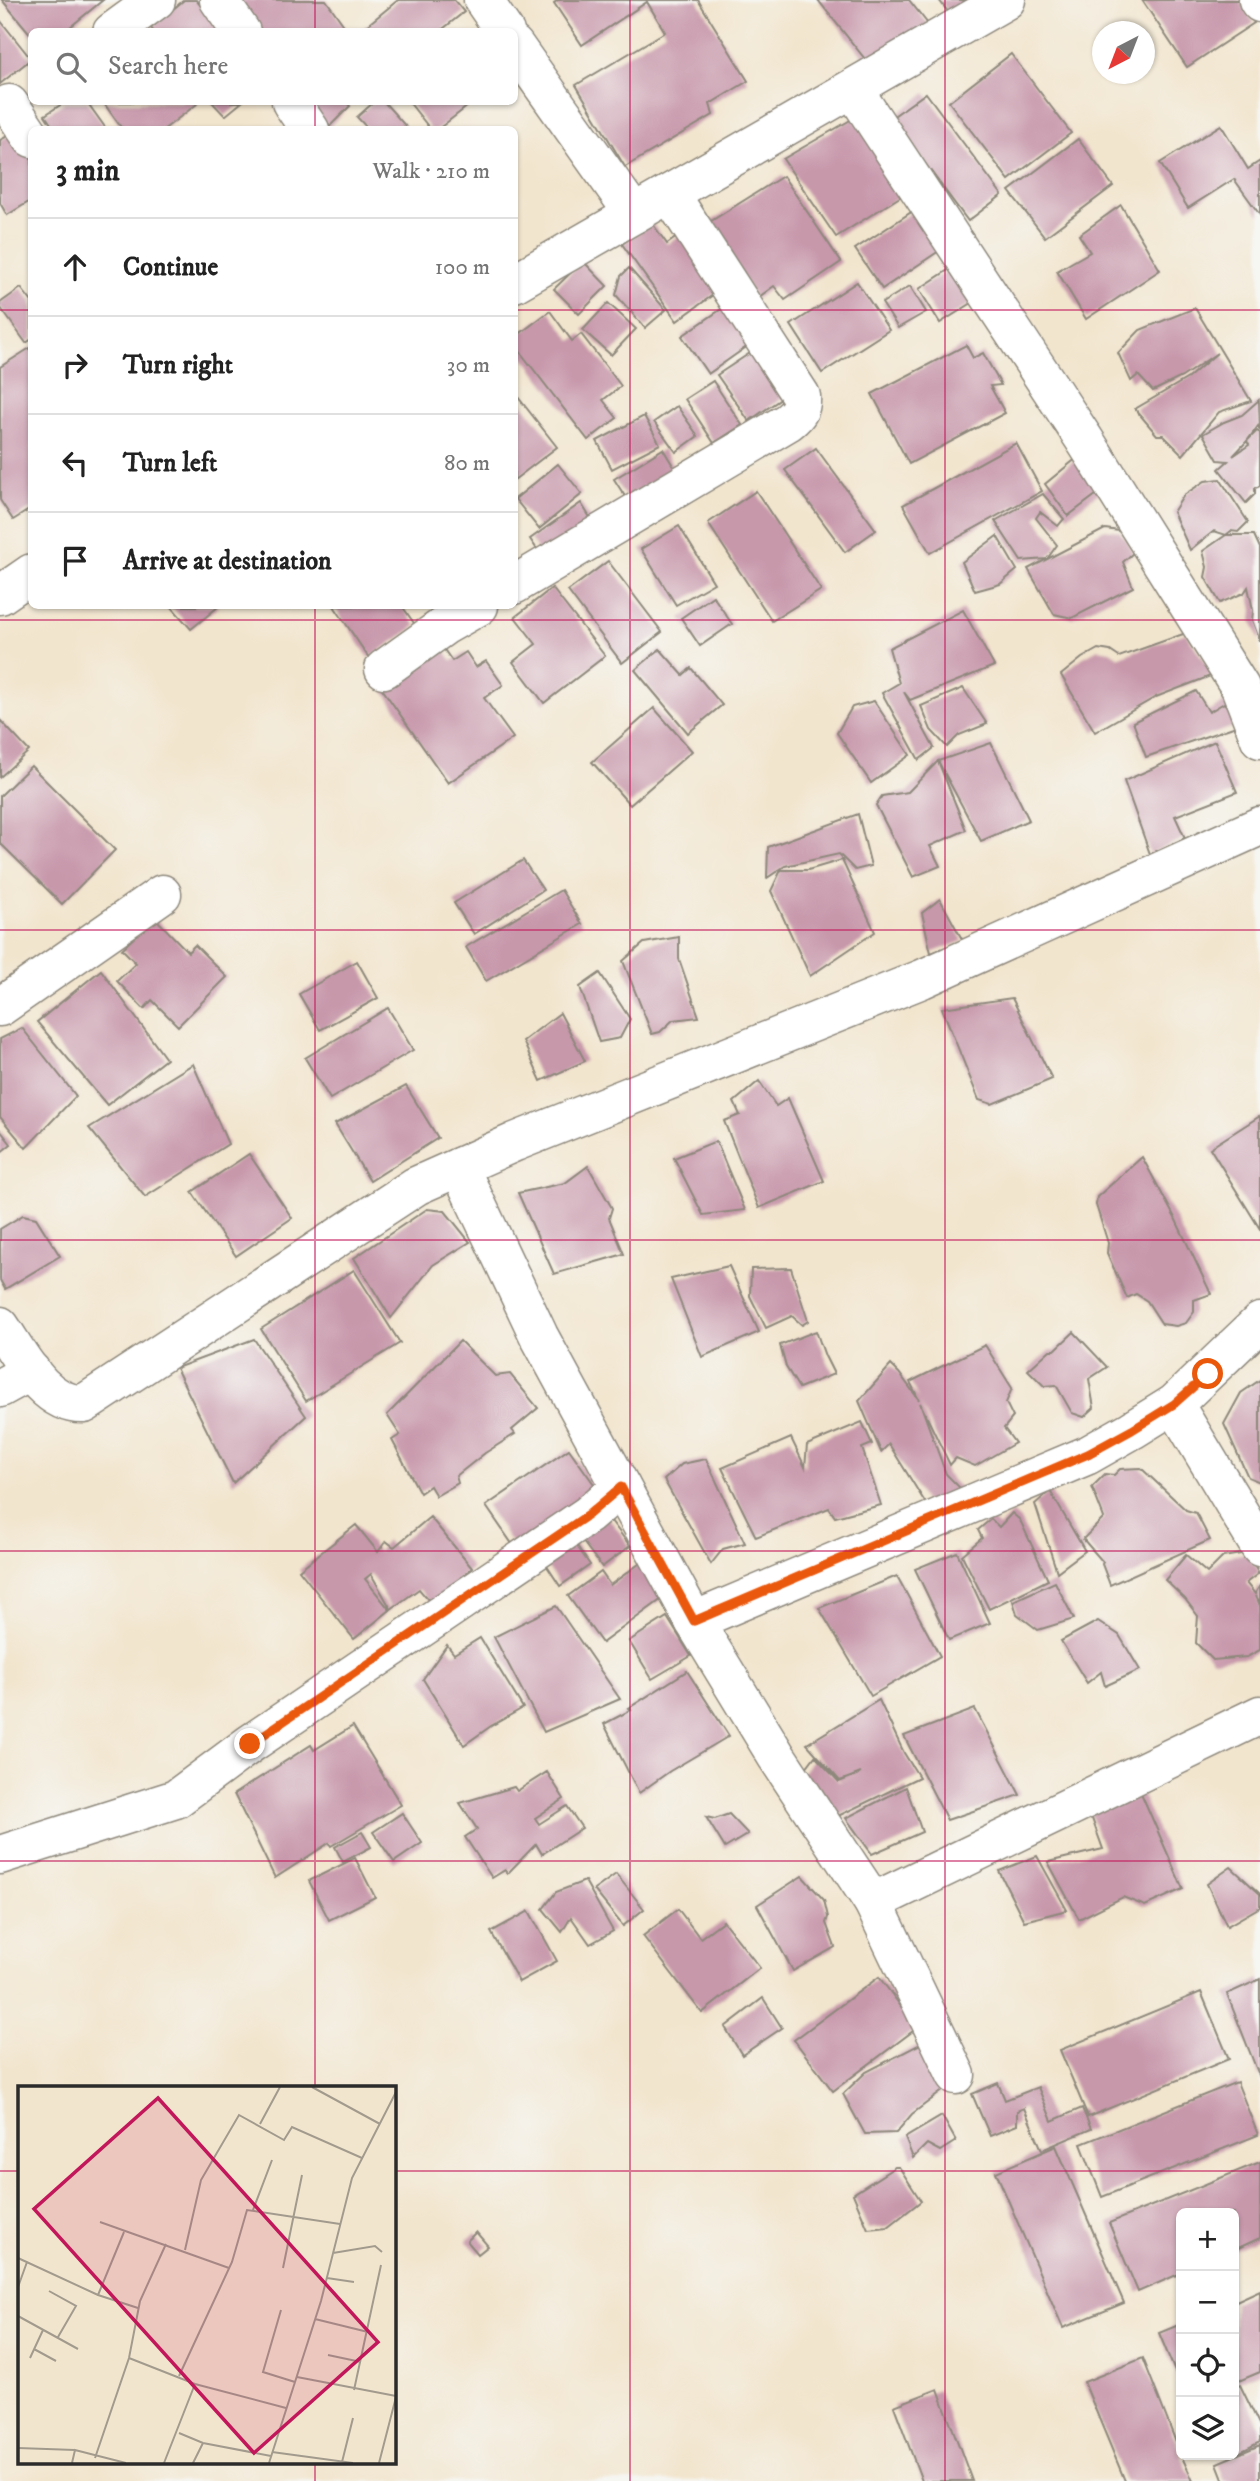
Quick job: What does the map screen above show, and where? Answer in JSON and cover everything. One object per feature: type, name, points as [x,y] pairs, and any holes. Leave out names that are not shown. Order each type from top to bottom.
[{"type":"street","points":[[118,28],[156,0]]},
{"type":"street","points":[[219,0],[238,28]]},
{"type":"street","points":[[483,0],[502,28]]},
{"type":"street","points":[[518,281],[1006,0]]},
{"type":"street","points":[[518,51],[634,214]]},
{"type":"street","points":[[853,89],[1084,439],[1250,681],[1260,739]]},
{"type":"street","points":[[14,101],[28,130]]},
{"type":"street","points":[[293,105],[307,126]]},
{"type":"street","points":[[518,583],[788,422],[798,414],[802,406],[801,396],[670,194]]},
{"type":"street","points":[[0,595],[28,576]]},
{"type":"street","points":[[384,669],[444,626],[475,609]]},
{"type":"street","points":[[0,1326],[16,1379],[71,1405],[84,1404],[416,1186],[515,1142],[922,979],[1260,826]]},
{"type":"street","points":[[0,1007],[162,894]]},
{"type":"street","points":[[459,1167],[539,1336],[694,1621],[777,1757],[873,1902],[956,2075]]},
{"type":"street","points":[[694,1621],[1088,1454],[1174,1404],[1260,1322]]},
{"type":"street","points":[[1174,1404],[1260,1547]]},
{"type":"street","points":[[0,1855],[176,1800],[250,1744],[588,1515],[621,1487]]},
{"type":"street","points":[[873,1902],[1260,1715]]},
{"type":"building","points":[[2,0],[103,0],[69,28],[28,28],[28,31]]},
{"type":"building","points":[[184,0],[196,0],[220,28],[151,28]]},
{"type":"building","points":[[237,0],[326,0],[345,27],[344,28],[256,28]]},
{"type":"building","points":[[398,0],[454,0],[464,12],[444,28],[364,28]]},
{"type":"building","points":[[558,0],[698,0],[748,81],[710,104],[713,115],[625,167],[576,85],[665,32],[647,2],[582,45],[554,3]]},
{"type":"building","points":[[818,0],[909,0],[928,24],[873,69]]},
{"type":"building","points":[[939,0],[967,0],[949,13]]},
{"type":"building","points":[[1142,0],[1239,0],[1254,23],[1187,67]]},
{"type":"building","points":[[0,20],[28,55],[28,61],[0,84]]},
{"type":"building","points":[[1011,54],[1071,133],[1009,180],[949,102]]},
{"type":"building","points":[[926,93],[1002,195],[968,221],[891,118]]},
{"type":"building","points":[[60,105],[89,105],[104,126],[52,126],[45,115]]},
{"type":"building","points":[[105,105],[196,105],[168,126],[120,126]]},
{"type":"building","points":[[215,105],[238,105],[225,116]]},
{"type":"building","points":[[299,105],[350,106],[330,126],[322,126]]},
{"type":"building","points":[[371,105],[387,105],[405,126],[365,126],[357,117]]},
{"type":"building","points":[[411,105],[469,105],[442,126],[428,126]]},
{"type":"building","points":[[854,118],[903,195],[836,237],[783,159]]},
{"type":"building","points":[[1221,125],[1248,169],[1260,161],[1260,215],[1234,179],[1188,208],[1160,163]]},
{"type":"building","points":[[15,132],[28,153],[28,202],[7,215],[0,203],[0,140]]},
{"type":"building","points":[[1078,139],[1113,186],[1045,237],[1009,191]]},
{"type":"building","points":[[783,176],[841,262],[785,300],[774,286],[756,299],[708,223]]},
{"type":"building","points":[[1121,205],[1160,270],[1086,319],[1057,271],[1090,252],[1079,235]]},
{"type":"building","points":[[913,211],[939,251],[882,289],[855,249]]},
{"type":"building","points":[[652,223],[667,244],[681,234],[721,289],[677,321],[622,244]]},
{"type":"building","points":[[583,261],[607,286],[579,314],[554,289]]},
{"type":"building","points":[[953,267],[975,301],[940,323],[919,289]]},
{"type":"building","points":[[629,268],[666,310],[645,328],[616,295],[621,276]]},
{"type":"building","points":[[857,282],[889,330],[822,373],[791,325]]},
{"type":"building","points":[[910,286],[926,312],[898,328],[882,303]]},
{"type":"building","points":[[21,288],[28,297],[28,342],[26,343],[0,307],[0,303]]},
{"type":"building","points":[[608,303],[636,329],[611,355],[583,330]]},
{"type":"building","points":[[726,306],[752,343],[708,374],[682,336]]},
{"type":"building","points":[[1195,308],[1251,401],[1219,412],[1183,455],[1163,435],[1157,435],[1135,409],[1188,378],[1217,353],[1182,377],[1153,391],[1138,375],[1131,381],[1118,353],[1140,330]]},
{"type":"building","points":[[550,311],[572,341],[581,334],[621,386],[603,400],[617,418],[588,440],[518,349],[518,335]]},
{"type":"building","points":[[966,345],[973,358],[983,353],[1001,385],[990,386],[1005,413],[909,464],[872,394]]},
{"type":"building","points":[[28,349],[28,511],[13,520],[0,500],[0,367]]},
{"type":"building","points":[[756,349],[788,394],[749,421],[717,375]]},
{"type":"building","points":[[713,381],[742,425],[714,443],[685,399]]},
{"type":"building","points":[[518,397],[557,447],[518,477]]},
{"type":"building","points":[[1259,400],[1260,431],[1258,426],[1247,441],[1257,431],[1260,433],[1260,486],[1255,488],[1255,494],[1246,503],[1219,469],[1228,461],[1218,460],[1203,434],[1242,415]],"holes":[[[1247,441],[1249,445],[1233,456]]]},
{"type":"building","points":[[677,406],[698,436],[676,452],[654,422]]},
{"type":"building","points":[[644,416],[660,444],[612,469],[597,441]]},
{"type":"building","points":[[1016,443],[1042,491],[930,553],[903,505]]},
{"type":"building","points":[[816,448],[876,530],[845,552],[785,470]]},
{"type":"building","points":[[663,449],[675,469],[626,498],[614,479]]},
{"type":"building","points":[[1083,453],[1105,488],[1068,516],[1045,484]]},
{"type":"building","points":[[558,464],[582,494],[539,529],[518,503],[518,497]]},
{"type":"building","points":[[1220,479],[1248,522],[1238,532],[1231,531],[1226,535],[1214,531],[1190,550],[1173,512],[1184,495],[1205,481]]},
{"type":"building","points":[[756,491],[821,590],[772,621],[708,523]]},
{"type":"building","points":[[1043,494],[1064,519],[1058,526],[1040,512],[1036,518],[1057,545],[1047,559],[1021,561],[995,521]]},
{"type":"building","points":[[581,503],[594,524],[543,558],[530,539]]},
{"type":"building","points":[[679,526],[714,583],[676,605],[641,549]]},
{"type":"building","points":[[1105,529],[1119,531],[1128,541],[1133,553],[1123,562],[1133,587],[1072,618],[1054,614],[1028,569]]},
{"type":"building","points":[[1226,535],[1254,535],[1260,548],[1260,641],[1252,620],[1253,610],[1248,587],[1244,593],[1220,603],[1205,577],[1207,567],[1203,551]]},
{"type":"building","points":[[997,536],[1017,570],[1000,584],[975,591],[962,562]]},
{"type":"building","points":[[608,561],[662,632],[622,663],[568,591]]},
{"type":"building","points":[[552,588],[605,656],[544,703],[513,662],[536,644],[515,617]]},
{"type":"building","points":[[713,596],[732,624],[700,646],[681,618]]},
{"type":"building","points":[[174,609],[215,609],[191,629]]},
{"type":"building","points":[[336,609],[404,609],[416,626],[369,658]]},
{"type":"building","points":[[963,610],[994,666],[910,700],[904,692],[934,748],[919,760],[882,693],[899,683],[889,648]]},
{"type":"building","points":[[1186,633],[1213,675],[1156,697],[1095,732],[1061,675],[1098,649],[1110,651],[1119,657]]},
{"type":"building","points":[[436,638],[452,661],[466,652],[476,667],[486,661],[503,685],[484,698],[513,738],[448,783],[376,680]]},
{"type":"building","points":[[660,649],[683,675],[691,668],[722,705],[688,733],[635,670]]},
{"type":"building","points":[[963,688],[987,724],[959,735],[947,747],[931,730],[921,706]]},
{"type":"building","points":[[1196,691],[1209,712],[1224,703],[1242,724],[1146,757],[1133,722]]},
{"type":"building","points":[[874,701],[910,755],[871,783],[837,733],[852,707]]},
{"type":"building","points":[[654,708],[692,751],[630,805],[592,762]]},
{"type":"building","points":[[0,720],[29,751],[0,777]]},
{"type":"building","points":[[1215,741],[1237,792],[1175,816],[1185,838],[1150,854],[1124,781]]},
{"type":"building","points":[[991,743],[1029,820],[981,841],[938,761]]},
{"type":"building","points":[[938,761],[966,830],[930,846],[940,866],[913,877],[876,805],[882,796],[908,792]]},
{"type":"building","points":[[31,766],[115,850],[62,904],[0,843],[0,796]]},
{"type":"building","points":[[858,814],[871,866],[855,870],[839,854],[785,866],[767,878],[768,847]]},
{"type":"building","points":[[523,860],[543,890],[474,934],[454,903]]},
{"type":"building","points":[[842,860],[875,932],[810,976],[771,891],[781,870],[808,870]]},
{"type":"building","points":[[561,890],[582,924],[486,981],[466,947]]},
{"type":"building","points":[[940,899],[963,941],[931,953],[922,913]]},
{"type":"building","points":[[155,918],[188,952],[195,945],[227,977],[178,1026],[152,1000],[144,1009],[117,981],[136,963],[122,949]]},
{"type":"building","points":[[679,937],[679,959],[699,1017],[673,1020],[660,1032],[652,1034],[623,961],[644,943]]},
{"type":"building","points":[[357,961],[378,998],[320,1030],[299,994]]},
{"type":"building","points":[[101,970],[166,1059],[107,1105],[37,1022]]},
{"type":"building","points":[[600,973],[630,1019],[620,1038],[599,1042],[580,987]]},
{"type":"building","points":[[1012,998],[1052,1079],[992,1104],[979,1100],[942,1008]]},
{"type":"building","points":[[388,1008],[413,1050],[330,1099],[305,1058]]},
{"type":"building","points":[[560,1013],[585,1061],[541,1081],[523,1041]]},
{"type":"building","points":[[22,1028],[76,1096],[26,1148],[0,1117],[0,1039]]},
{"type":"building","points":[[193,1064],[228,1144],[145,1197],[89,1128]]},
{"type":"building","points":[[759,1081],[776,1106],[788,1098],[824,1181],[759,1208],[724,1121],[740,1115],[734,1102]]},
{"type":"building","points":[[406,1086],[438,1138],[370,1181],[335,1124]]},
{"type":"building","points":[[1260,1116],[1260,1229],[1210,1148]]},
{"type":"building","points":[[0,1130],[11,1144],[0,1153]]},
{"type":"building","points":[[716,1141],[745,1210],[703,1215],[674,1158]]},
{"type":"building","points":[[249,1154],[292,1218],[236,1256],[192,1192]]},
{"type":"building","points":[[1142,1157],[1211,1294],[1194,1300],[1194,1312],[1186,1323],[1176,1326],[1162,1324],[1147,1301],[1136,1294],[1127,1298],[1107,1253],[1108,1243],[1096,1205],[1097,1197]]},
{"type":"building","points":[[588,1166],[612,1208],[609,1218],[624,1254],[554,1274],[518,1193],[565,1183]]},
{"type":"building","points":[[427,1209],[445,1211],[470,1242],[433,1265],[391,1318],[354,1258]]},
{"type":"building","points":[[23,1215],[36,1218],[60,1256],[5,1289],[0,1280],[0,1229]]},
{"type":"building","points":[[729,1266],[759,1332],[702,1357],[671,1279]]},
{"type":"building","points":[[791,1268],[808,1321],[802,1325],[792,1316],[766,1328],[750,1296],[751,1269]]},
{"type":"building","points":[[354,1270],[400,1343],[306,1401],[261,1329]]},
{"type":"building","points":[[816,1331],[834,1374],[799,1388],[786,1367],[780,1345]]},
{"type":"building","points":[[1074,1332],[1107,1367],[1089,1379],[1094,1408],[1084,1417],[1072,1413],[1056,1385],[1044,1386],[1028,1370]]},
{"type":"building","points":[[254,1339],[306,1416],[233,1483],[176,1368]]},
{"type":"building","points":[[460,1341],[495,1376],[510,1374],[538,1408],[512,1430],[515,1434],[456,1476],[458,1483],[436,1496],[430,1486],[420,1493],[392,1440],[400,1435],[387,1415]]},
{"type":"building","points":[[985,1345],[1012,1388],[1006,1403],[1013,1417],[1004,1428],[1015,1443],[975,1466],[956,1458],[950,1465],[920,1403],[946,1474],[965,1493],[928,1507],[889,1444],[881,1452],[859,1401],[891,1365],[919,1400],[910,1382]]},
{"type":"building","points":[[1260,1380],[1260,1482],[1248,1477],[1224,1424],[1241,1393]]},
{"type":"building","points":[[862,1422],[872,1444],[862,1448],[881,1505],[835,1517],[829,1508],[756,1537],[722,1468],[791,1438],[805,1467],[807,1445]]},
{"type":"building","points":[[569,1449],[596,1487],[517,1551],[486,1506]]},
{"type":"building","points":[[706,1459],[745,1543],[723,1549],[711,1564],[664,1480],[682,1464]]},
{"type":"building","points":[[1141,1468],[1186,1510],[1196,1513],[1210,1540],[1110,1585],[1103,1562],[1083,1539],[1104,1518],[1092,1487],[1105,1474],[1114,1475],[1120,1469]]},
{"type":"building","points":[[1050,1491],[1085,1551],[1057,1572],[1035,1504]]},
{"type":"building","points":[[1012,1513],[1020,1520],[1048,1580],[989,1609],[962,1555],[982,1538],[978,1530],[991,1519],[999,1527]]},
{"type":"building","points":[[430,1517],[472,1568],[458,1580],[459,1590],[436,1609],[419,1589],[391,1609],[371,1574],[365,1579],[390,1610],[354,1639],[299,1570],[356,1525],[378,1552],[386,1541],[394,1547]]},
{"type":"building","points":[[608,1517],[630,1546],[602,1567],[580,1538]]},
{"type":"building","points":[[570,1536],[590,1565],[560,1586],[541,1557]]},
{"type":"building","points":[[957,1552],[990,1623],[949,1640],[915,1569]]},
{"type":"building","points":[[1247,1553],[1259,1573],[1246,1583],[1255,1594],[1260,1585],[1260,1603],[1256,1596],[1260,1606],[1260,1650],[1247,1657],[1213,1660],[1196,1643],[1198,1616],[1165,1580],[1186,1555],[1207,1573],[1223,1557]]},
{"type":"building","points":[[646,1559],[670,1593],[602,1643],[568,1596],[601,1572],[610,1585]]},
{"type":"building","points":[[897,1576],[940,1656],[871,1696],[819,1608]]},
{"type":"building","points":[[1055,1582],[1074,1619],[1038,1630],[1017,1614],[1013,1601]]},
{"type":"building","points":[[556,1606],[620,1699],[544,1732],[494,1637]]},
{"type":"building","points":[[667,1617],[691,1656],[652,1679],[629,1641]]},
{"type":"building","points":[[1098,1621],[1119,1635],[1140,1670],[1105,1686],[1101,1672],[1087,1683],[1061,1641]]},
{"type":"building","points":[[480,1638],[523,1708],[464,1745],[423,1679],[447,1645],[454,1654]]},
{"type":"building","points":[[687,1671],[729,1736],[639,1793],[604,1724],[631,1710],[629,1708]]},
{"type":"building","points":[[879,1700],[904,1753],[919,1777],[836,1817],[800,1776],[815,1756],[839,1782],[861,1773],[840,1781],[807,1744]]},
{"type":"building","points":[[975,1709],[1020,1795],[947,1820],[904,1736]]},
{"type":"building","points":[[353,1726],[401,1805],[331,1846],[329,1843],[275,1878],[234,1794],[311,1745],[314,1750]]},
{"type":"building","points":[[547,1772],[564,1799],[535,1818],[539,1824],[567,1806],[582,1828],[542,1854],[536,1844],[507,1874],[505,1870],[492,1878],[465,1837],[477,1829],[460,1803],[514,1787],[517,1791]]},
{"type":"building","points":[[906,1787],[922,1832],[872,1854],[846,1818]]},
{"type":"building","points":[[1141,1793],[1183,1889],[1145,1906],[1123,1897],[1079,1919],[1048,1862],[1103,1849],[1090,1813]]},
{"type":"building","points":[[402,1813],[422,1843],[394,1862],[373,1832]]},
{"type":"building","points":[[729,1814],[748,1834],[725,1848],[706,1817],[715,1819]]},
{"type":"building","points":[[362,1832],[371,1847],[343,1862],[335,1847]]},
{"type":"building","points":[[1037,1856],[1067,1910],[1024,1921],[999,1871]]},
{"type":"building","points":[[355,1858],[375,1897],[329,1920],[309,1881]]},
{"type":"building","points":[[1231,1867],[1260,1894],[1260,1907],[1227,1926],[1207,1884]]},
{"type":"building","points":[[616,1874],[644,1909],[623,1926],[594,1890]]},
{"type":"building","points":[[802,1876],[824,1900],[828,1917],[826,1923],[835,1947],[793,1971],[757,1905]]},
{"type":"building","points":[[585,1881],[613,1931],[590,1944],[571,1917],[562,1932],[543,1909],[556,1892]]},
{"type":"building","points":[[678,1909],[700,1938],[723,1921],[760,1968],[702,2013],[643,1936]]},
{"type":"building","points":[[529,1911],[557,1961],[519,1982],[491,1932]]},
{"type":"building","points":[[879,1977],[917,2028],[833,2091],[794,2040]]},
{"type":"building","points":[[1260,1979],[1260,2078],[1227,1994]]},
{"type":"building","points":[[1201,1992],[1229,2059],[1088,2117],[1060,2050]]},
{"type":"building","points":[[763,1998],[782,2028],[742,2055],[725,2027]]},
{"type":"building","points":[[924,2042],[948,2087],[912,2114],[896,2133],[865,2134],[843,2094],[866,2072]]},
{"type":"building","points":[[1237,2082],[1258,2135],[1102,2197],[1081,2144]]},
{"type":"building","points":[[998,2083],[1005,2100],[1038,2087],[1052,2121],[1082,2108],[1091,2129],[1042,2150],[1024,2108],[1017,2111],[1017,2125],[990,2136],[972,2094]]},
{"type":"building","points":[[942,2116],[956,2141],[940,2151],[927,2144],[913,2158],[905,2138]]},
{"type":"building","points":[[1056,2146],[1124,2303],[1063,2328],[996,2172]]},
{"type":"building","points":[[1260,2162],[1260,2238],[1239,2248],[1239,2208],[1176,2208],[1176,2275],[1138,2292],[1109,2223]]},
{"type":"building","points":[[899,2167],[921,2201],[888,2227],[868,2229],[853,2194]]},
{"type":"building","points":[[476,2232],[488,2246],[478,2254],[467,2241]]},
{"type":"building","points":[[1260,2290],[1260,2372],[1239,2381],[1239,2334],[1239,2300]]},
{"type":"building","points":[[1176,2326],[1176,2374],[1159,2333]]},
{"type":"building","points":[[1143,2358],[1176,2442],[1176,2460],[1183,2460],[1193,2481],[1125,2481],[1084,2382]]},
{"type":"building","points":[[1239,2386],[1260,2426],[1260,2442],[1239,2452],[1239,2397]]},
{"type":"building","points":[[938,2389],[972,2481],[922,2481],[894,2406]]},
{"type":"building","points":[[1260,2445],[1260,2481],[1224,2481],[1217,2463],[1239,2460],[1239,2454]]},
{"type":"route","points":[[250,1744],[588,1515],[621,1487],[694,1621],[1088,1454],[1174,1404],[1208,1374]]}]
